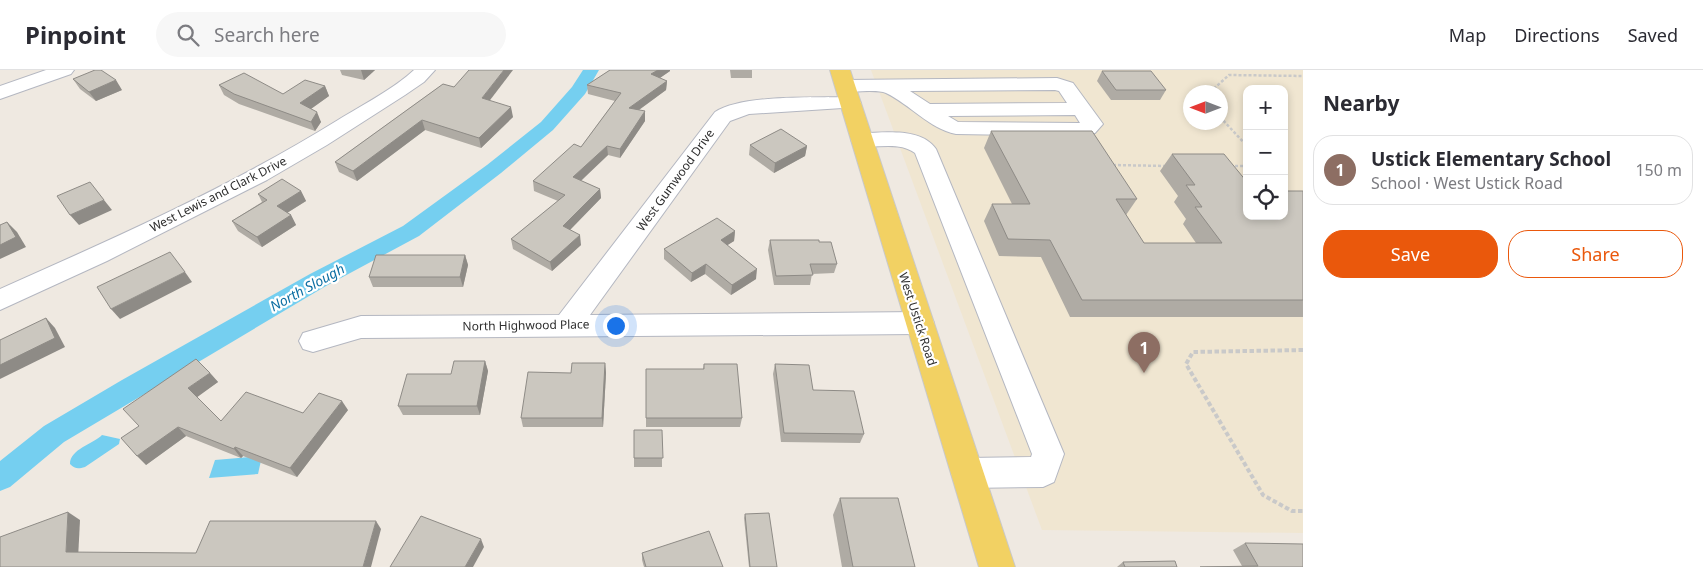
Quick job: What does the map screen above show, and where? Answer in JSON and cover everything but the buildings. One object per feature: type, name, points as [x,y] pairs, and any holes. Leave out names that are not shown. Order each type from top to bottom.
[{"type":"main road","name":"West Ustick Road","points":[[846,87],[997,567]]},
{"type":"street","points":[[0,93],[64,70]]},
{"type":"street","name":"West Lewis and Clark Drive","points":[[0,300],[52,277],[260,174],[354,119],[417,78],[425,70]]},
{"type":"street","name":"West Gumwood Drive","points":[[567,324],[703,144],[715,123],[728,112],[750,108],[804,106],[846,87],[889,86],[1057,84],[1066,87],[1092,124],[1087,128],[1077,130],[956,128],[947,125],[889,86]]},
{"type":"street","points":[[862,140],[908,140],[916,142],[925,149],[1048,454],[1043,472],[967,473]]},
{"type":"street","name":"North Highwood Place","points":[[313,341],[361,327],[567,324],[920,323]]},
{"type":"path","points":[[1218,85],[1229,75],[1303,76]]},
{"type":"path","points":[[1228,126],[1243,142]]},
{"type":"path","points":[[1303,350],[1193,352],[1186,364],[1263,495],[1292,511],[1303,511]]},
{"type":"shaded area","points":[[871,70],[1303,70],[1303,533],[1042,530]]},
{"type":"water","points":[[102,435],[120,439],[119,444],[85,467],[77,468],[70,464],[74,454]]},
{"type":"water","points":[[262,456],[258,474],[209,478],[215,460]]},
{"type":"waterway","name":"North Slough","points":[[0,478],[54,434],[318,280],[411,231],[494,169],[547,126],[579,90],[591,70]]},
{"type":"place","name":"Ustick Elementary School","points":[[1144,373]]}]
